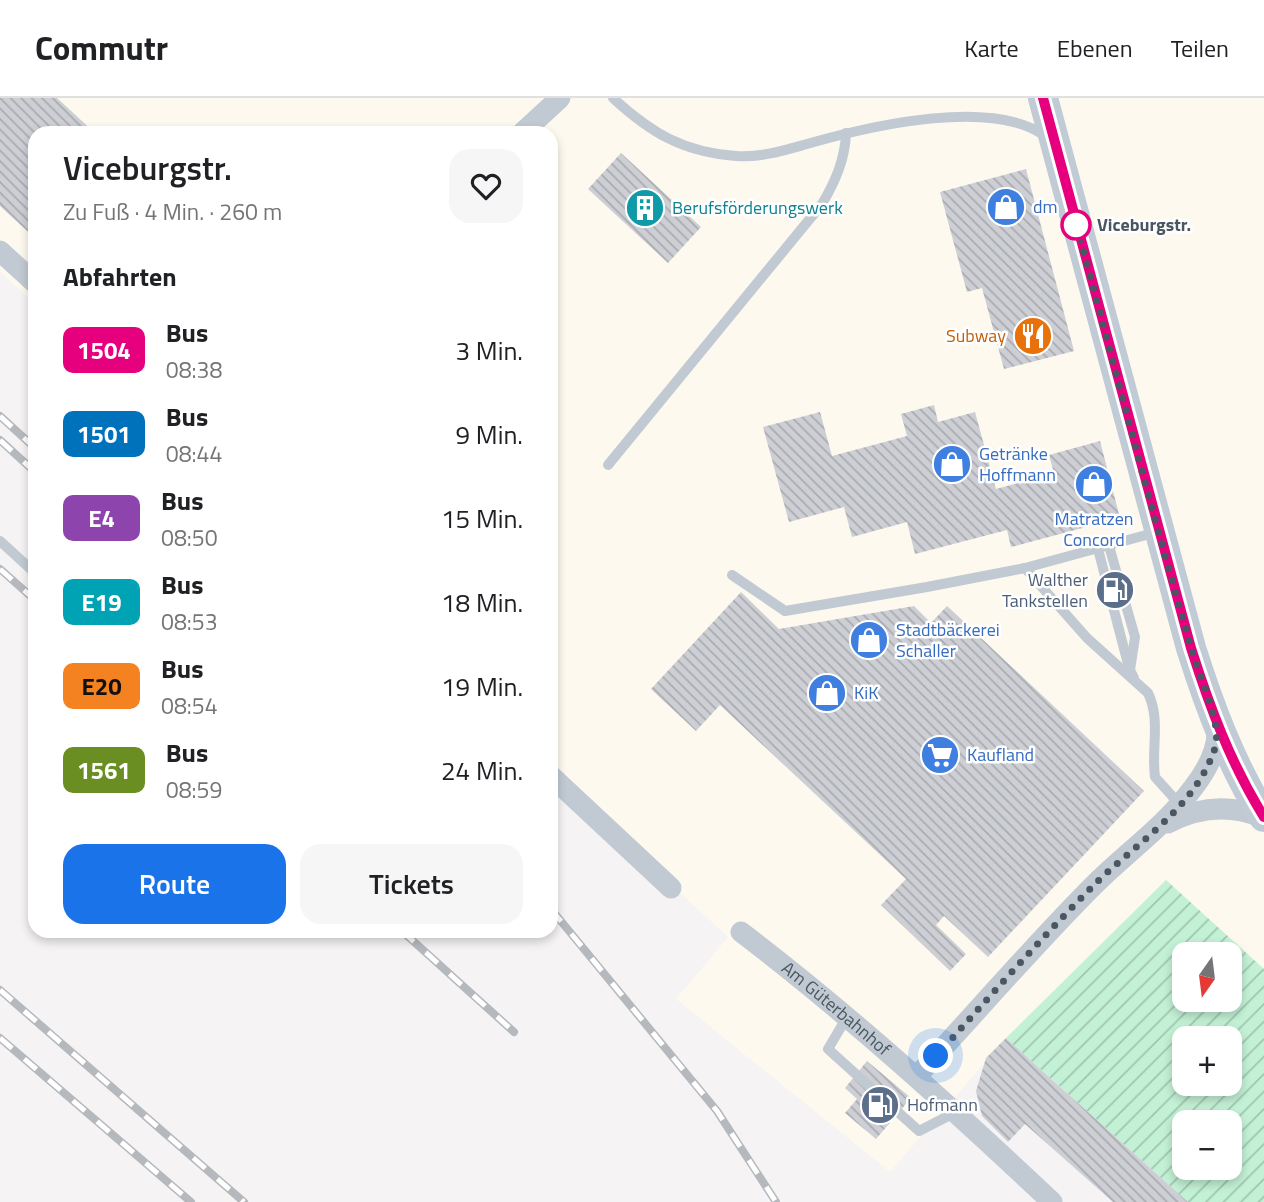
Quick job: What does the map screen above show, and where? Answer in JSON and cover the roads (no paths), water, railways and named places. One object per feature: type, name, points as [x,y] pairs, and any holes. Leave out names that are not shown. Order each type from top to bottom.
[{"type":"main road","points":[[1043,98],[1191,648],[1217,726],[1235,766],[1264,818]]},
{"type":"street","points":[[530,126],[561,98]]},
{"type":"street","points":[[0,251],[28,277]]},
{"type":"street","points":[[917,1076],[1094,885],[1157,829],[1184,809],[1212,757],[1216,746],[1217,726]]},
{"type":"street","points":[[558,783],[671,888]]},
{"type":"street","points":[[1184,809],[1231,809],[1264,818]]},
{"type":"street","name":"Am Güterbahnhof","points":[[741,932],[917,1076],[1041,1197]]},
{"type":"lane","points":[[613,98],[643,125],[687,146],[712,153],[737,156],[768,154],[926,115],[950,111],[986,111],[1017,118],[1042,133],[1059,158]]},
{"type":"lane","points":[[608,465],[822,204],[843,158],[846,133]]},
{"type":"lane","points":[[732,575],[785,611],[1025,568],[1160,531]]},
{"type":"lane","points":[[0,541],[28,567]]},
{"type":"lane","points":[[1103,547],[1135,637],[1130,670],[1137,681]]},
{"type":"lane","points":[[1025,568],[1087,638],[1148,693],[1154,710],[1155,777],[1184,809]]},
{"type":"lane","points":[[847,1017],[828,1049],[919,1131],[956,1112]]},
{"type":"railway","points":[[0,416],[28,442]]},
{"type":"railway","points":[[0,440],[28,466]]},
{"type":"railway","points":[[0,569],[28,594]]},
{"type":"railway","points":[[558,918],[717,1111],[776,1202]]},
{"type":"railway","points":[[410,938],[514,1032]]},
{"type":"railway","points":[[0,990],[244,1202]]},
{"type":"railway","points":[[0,1038],[191,1202]]},
{"type":"place","name":"dm","points":[[1006,207]]},
{"type":"place","name":"Berufsförderungswerk","points":[[645,208]]},
{"type":"place","name":"Viceburgstr.","points":[[1076,225]]},
{"type":"place","name":"Subway","points":[[1033,336]]},
{"type":"place","name":"Getränke Hoffmann","points":[[952,464]]},
{"type":"place","name":"Matratzen Concord","points":[[1094,484]]},
{"type":"place","name":"Walther Tankstellen","points":[[1115,590]]},
{"type":"place","name":"Stadtbäckerei Schaller","points":[[869,640]]},
{"type":"place","name":"KiK","points":[[827,693]]},
{"type":"place","name":"Kaufland","points":[[940,755]]},
{"type":"place","name":"Hofmann","points":[[880,1105]]}]
